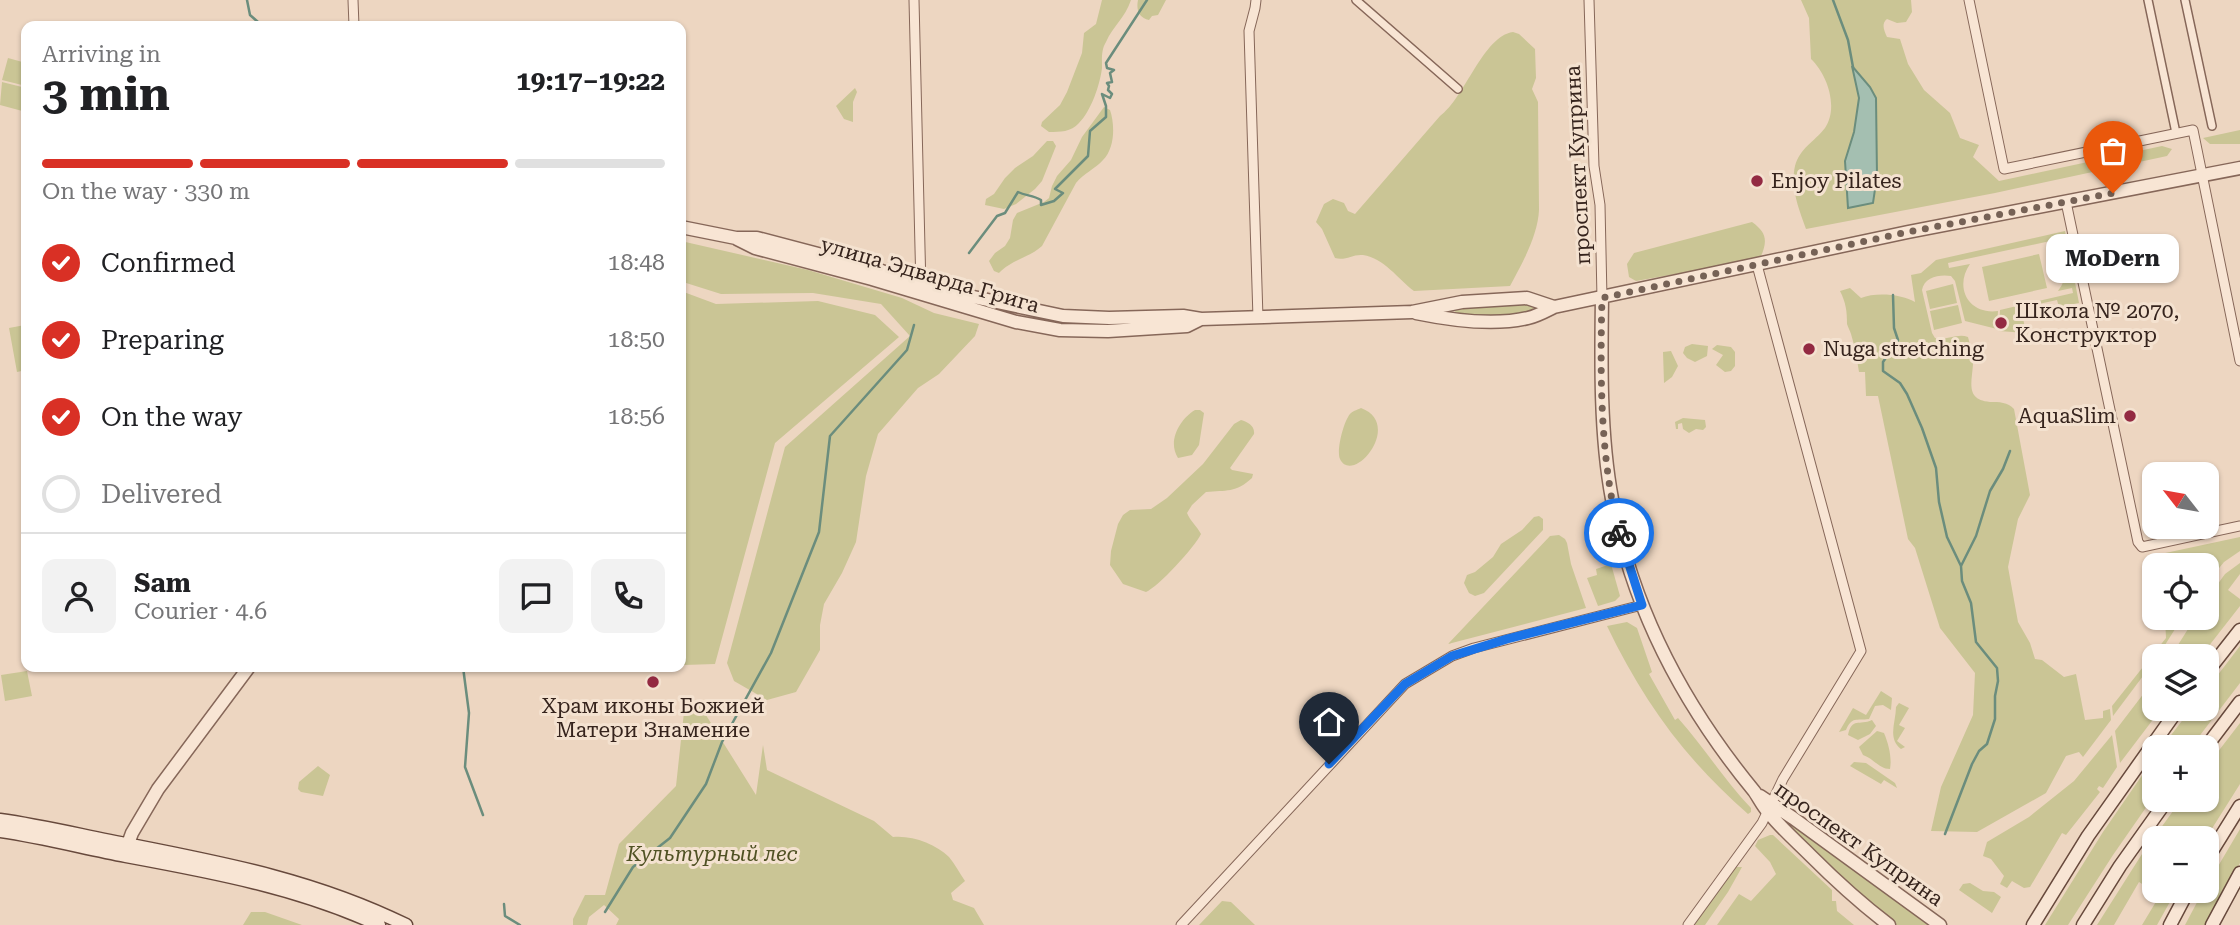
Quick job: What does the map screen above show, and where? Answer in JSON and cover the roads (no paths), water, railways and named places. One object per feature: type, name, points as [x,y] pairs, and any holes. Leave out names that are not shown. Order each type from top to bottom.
[{"type":"street","points":[[353,0],[354,21]]},
{"type":"street","points":[[915,0],[921,289]]},
{"type":"street","points":[[1255,0],[1249,31],[1258,318]]},
{"type":"street","name":"проспект Куприна","points":[[1589,0],[1594,166],[1600,205],[1603,382],[1608,480],[1623,548],[1642,605],[1668,662],[1693,708],[1733,767],[1844,889],[1889,925]]},
{"type":"street","points":[[1969,0],[2004,169],[2193,130],[2240,361]]},
{"type":"street","points":[[2148,0],[2176,133]]},
{"type":"street","points":[[2185,0],[2211,126]]},
{"type":"street","points":[[1361,2],[1458,89]]},
{"type":"street","name":"улица Эдварда Грига","points":[[1412,312],[1438,318],[1485,321],[1527,319],[1554,307],[1908,232],[2240,168]]},
{"type":"street","points":[[2066,202],[2138,542],[2142,547],[2240,526]]},
{"type":"street","name":"улица Эдварда Грига","points":[[686,228],[736,238],[757,238],[875,269],[921,289],[1016,322],[1060,330],[1108,331],[1187,326],[1201,318],[1412,312],[1462,302],[1527,298],[1554,307]]},
{"type":"street","points":[[1688,925],[1762,823],[1783,779],[1861,651],[1757,265]]},
{"type":"street","points":[[1181,925],[1405,684],[1452,656],[1474,648],[1642,605]]},
{"type":"street","points":[[2219,657],[2240,630]]},
{"type":"street","points":[[125,850],[158,789],[245,672]]},
{"type":"street","points":[[2215,735],[2240,702]]},
{"type":"street","points":[[2033,925],[2088,836],[2169,721]]},
{"type":"street","points":[[2219,840],[2240,806]]},
{"type":"street","name":"проспект Куприна","points":[[1769,808],[1940,925]]},
{"type":"street","points":[[2083,925],[2158,812]]},
{"type":"street","points":[[0,820],[280,888],[379,925]]},
{"type":"street","points":[[0,831],[125,850],[294,881],[347,899],[406,925]]},
{"type":"street","points":[[2212,925],[2240,873]]},
{"type":"street","points":[[2170,925],[2182,903]]},
{"type":"waterway","points":[[247,0],[250,15],[257,21]]},
{"type":"waterway","points":[[969,253],[997,216],[1005,213],[1018,192],[1041,200],[1041,205],[1054,201],[1063,193],[1055,189],[1088,156],[1090,131],[1106,117],[1102,94],[1110,98],[1112,94],[1107,83],[1112,82],[1110,73],[1114,70],[1107,68],[1106,63],[1147,0]]},
{"type":"waterway","points":[[1833,0],[1848,40],[1853,67]]},
{"type":"waterway","points":[[1893,295],[1894,328],[1898,340],[1883,362],[1883,371],[1900,383],[1922,428],[1936,468],[1939,502],[1947,537],[1961,566],[1962,581],[1971,603],[1976,642],[1997,668],[1995,719],[1987,744],[1979,751],[1972,764],[1945,834]]},
{"type":"waterway","points":[[605,912],[633,867],[670,838],[706,784],[722,742],[771,653],[819,532],[830,436],[907,350],[914,325]]},
{"type":"waterway","points":[[1961,566],[1976,536],[1990,491],[2010,451]]},
{"type":"waterway","points":[[464,672],[469,713],[465,767],[483,815]]},
{"type":"waterway","points":[[504,904],[505,916],[520,925]]},
{"type":"place","name":"Enjoy Pilates","points":[[1757,181]]},
{"type":"place","name":"MoDern","points":[[2113,193]]},
{"type":"place","name":"Школа № 2070, Конструктор","points":[[2001,323]]},
{"type":"place","name":"Nuga stretching","points":[[1809,349]]},
{"type":"place","name":"AquaSlim","points":[[2130,416]]},
{"type":"place","name":"Храм иконы Божией Матери Знамение","points":[[653,682]]},
{"type":"park label","name":"Культурный лес","points":[[712,854]]}]
